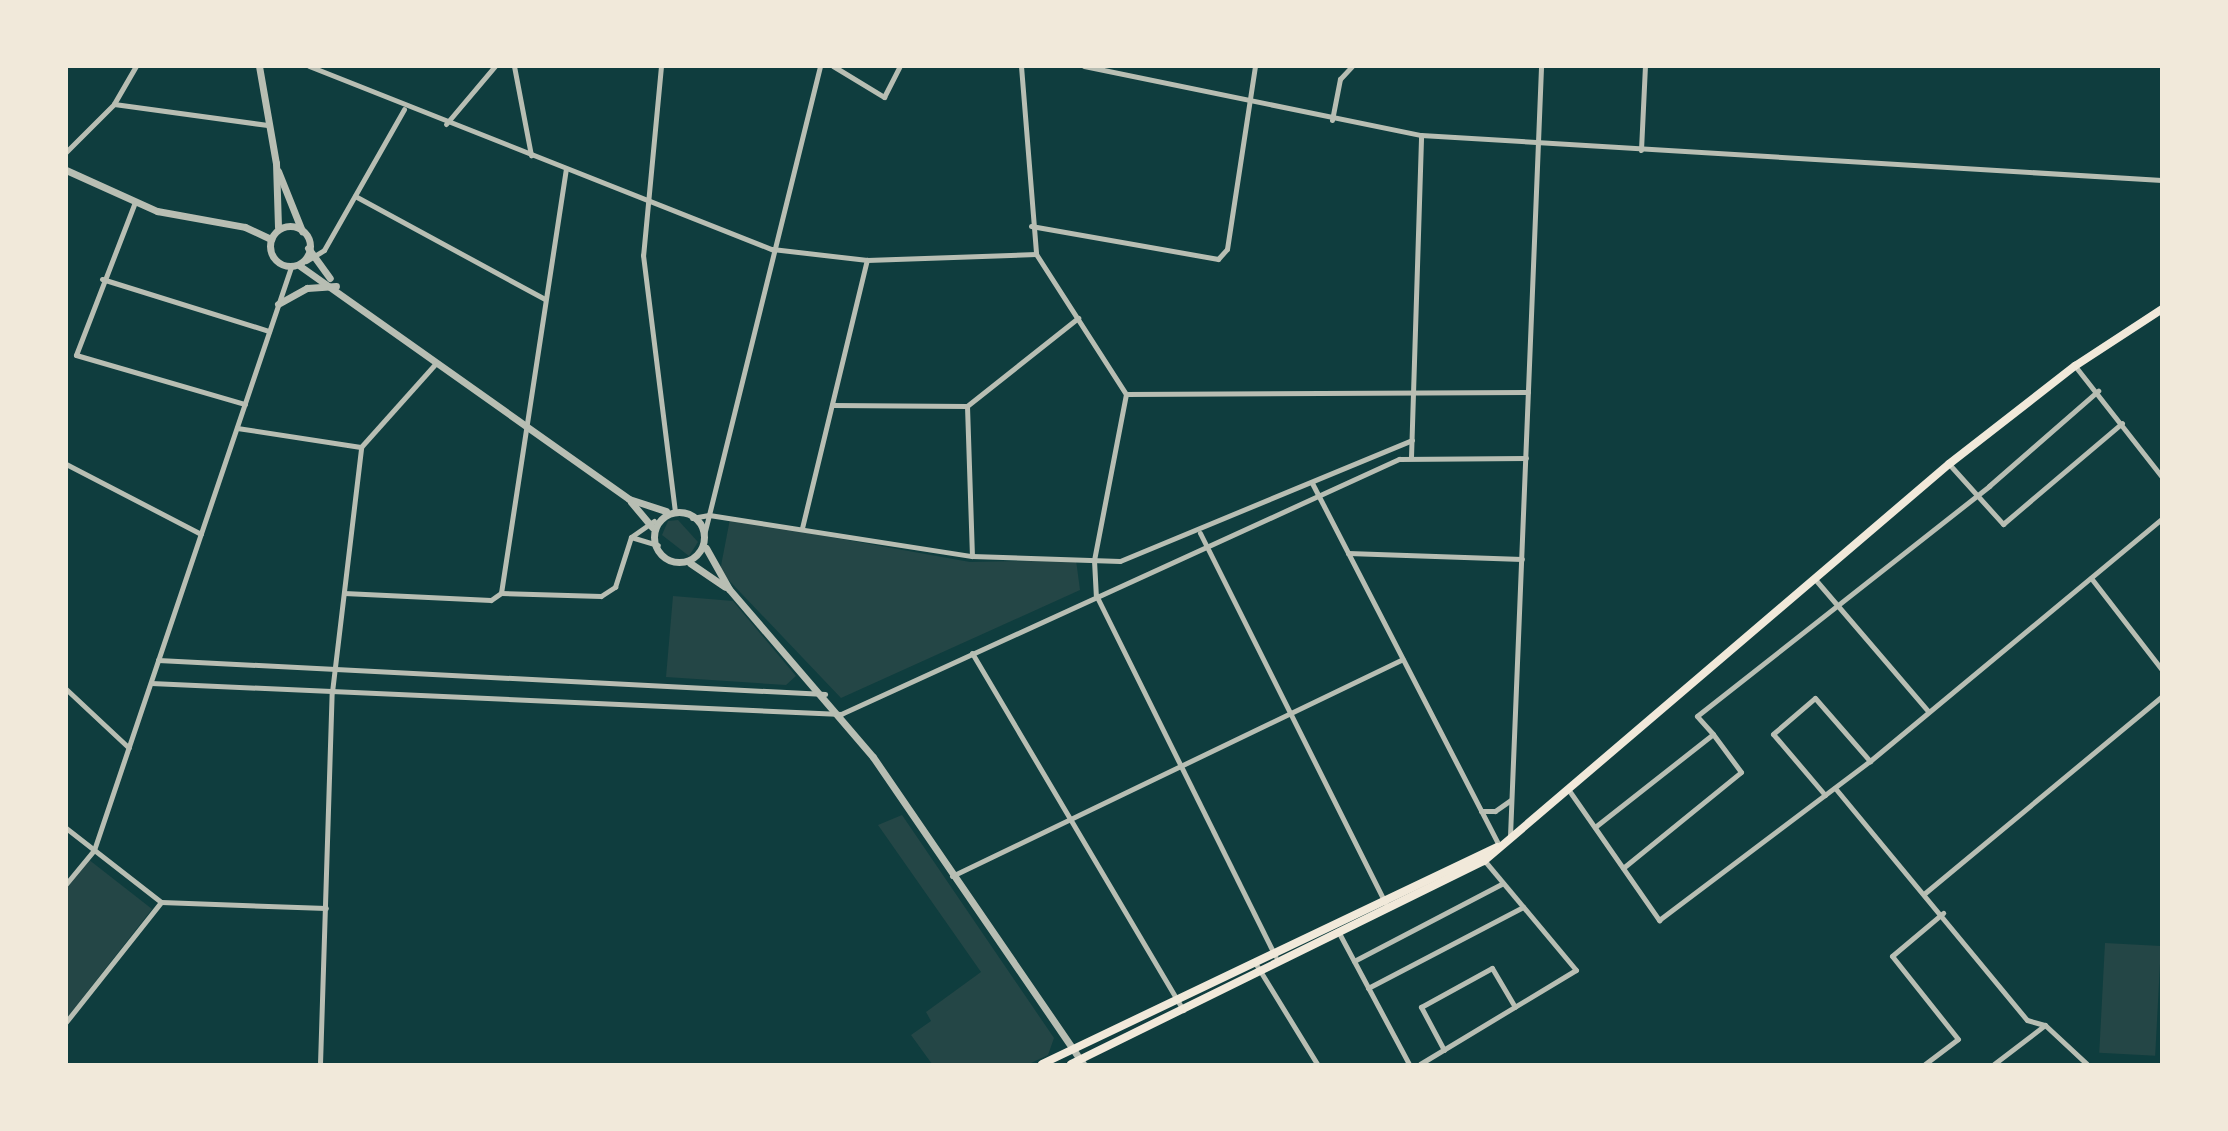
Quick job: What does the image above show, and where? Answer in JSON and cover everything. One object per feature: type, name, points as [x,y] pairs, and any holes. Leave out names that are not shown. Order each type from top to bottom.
[{"type":"main road","points":[[1078,1063],[1484,861],[1510,836],[1949,464],[2075,366],[2161,309]]},
{"type":"main road","points":[[1042,1065],[1477,852],[1499,846]]},
{"type":"street","points":[[66,152],[114,104],[136,66]]},
{"type":"street","points":[[258,66],[276,163],[307,245],[307,262]]},
{"type":"street","points":[[446,124],[495,66]]},
{"type":"street","points":[[514,66],[531,155]]},
{"type":"street","points":[[662,66],[647,203],[644,272],[675,513]]},
{"type":"street","points":[[820,66],[772,249],[704,535],[706,548],[729,589],[841,714],[1073,1048],[1078,1063]]},
{"type":"street","points":[[833,66],[884,97],[900,66]]},
{"type":"street","points":[[1021,66],[1031,226],[1036,254],[1126,394],[1094,560],[1096,595],[1278,964]]},
{"type":"street","points":[[1084,66],[1332,120],[1421,135],[2161,180]]},
{"type":"street","points":[[1031,226],[1218,259],[1227,248],[1255,66]]},
{"type":"street","points":[[1332,120],[1340,79],[1352,66]]},
{"type":"street","points":[[1510,836],[1541,66]]},
{"type":"street","points":[[1641,150],[1645,66]]},
{"type":"street","points":[[312,67],[404,109],[531,155],[647,203],[772,249],[867,260],[1036,254]]},
{"type":"street","points":[[114,104],[268,125]]},
{"type":"street","points":[[66,170],[135,202],[245,227],[271,239],[281,262],[291,267],[307,262],[355,196],[404,109]]},
{"type":"street","points":[[1411,457],[1421,135]]},
{"type":"street","points":[[271,239],[278,227],[276,163]]},
{"type":"street","points":[[501,593],[566,170]]},
{"type":"street","points":[[355,196],[545,299]]},
{"type":"street","points":[[135,202],[102,279],[76,355],[245,404]]},
{"type":"street","points":[[278,227],[302,231]]},
{"type":"street","points":[[802,528],[867,260]]},
{"type":"street","points":[[307,262],[525,429],[629,499],[652,524],[658,545]]},
{"type":"street","points":[[307,262],[337,286]]},
{"type":"street","points":[[66,884],[94,850],[291,267]]},
{"type":"street","points":[[102,279],[269,331]]},
{"type":"street","points":[[278,304],[307,288],[337,286]]},
{"type":"street","points":[[832,405],[967,406],[1078,318]]},
{"type":"street","points":[[320,1065],[332,692],[361,447],[436,363]]},
{"type":"street","points":[[2075,366],[2098,391],[2161,477]]},
{"type":"street","points":[[1623,868],[1741,772],[1697,716],[1975,494],[2098,391]]},
{"type":"street","points":[[1126,394],[1528,392]]},
{"type":"street","points":[[967,406],[971,556]]},
{"type":"street","points":[[1949,464],[2003,524],[2122,423]]},
{"type":"street","points":[[237,428],[361,447]]},
{"type":"street","points":[[629,499],[692,518],[709,515],[971,556],[1129,560],[1200,533],[1412,440]]},
{"type":"street","points":[[151,683],[841,714],[1318,494],[1411,457],[1526,458]]},
{"type":"street","points":[[66,464],[201,534]]},
{"type":"street","points":[[1312,484],[1499,846]]},
{"type":"street","points":[[344,593],[491,600],[501,593],[610,593],[631,537],[666,511]]},
{"type":"street","points":[[692,518],[704,535]]},
{"type":"street","points":[[1568,789],[1659,920],[1870,761],[2161,519]]},
{"type":"street","points":[[1200,533],[1388,909]]},
{"type":"street","points":[[631,537],[658,545],[729,589]]},
{"type":"street","points":[[690,563],[706,548]]},
{"type":"street","points":[[1348,553],[1522,559]]},
{"type":"street","points":[[1814,577],[1928,711]]},
{"type":"street","points":[[2091,578],[2161,670]]},
{"type":"street","points":[[972,653],[1183,1010]]},
{"type":"street","points":[[953,877],[1072,822],[1402,659]]},
{"type":"street","points":[[158,660],[825,694]]},
{"type":"street","points":[[66,688],[129,748]]},
{"type":"street","points":[[1925,893],[2161,696]]},
{"type":"street","points":[[1825,795],[1773,734],[1815,698],[1870,761]]},
{"type":"street","points":[[1595,827],[1713,734]]},
{"type":"street","points":[[1835,788],[1943,913],[2027,1020],[2046,1025],[2087,1065]]},
{"type":"street","points":[[1481,811],[1495,811],[1511,800]]},
{"type":"street","points":[[66,828],[161,902],[326,908]]},
{"type":"street","points":[[1420,1065],[1576,970],[1477,852]]},
{"type":"street","points":[[1354,961],[1503,883]]},
{"type":"street","points":[[66,1022],[161,902]]},
{"type":"street","points":[[1368,988],[1523,907]]},
{"type":"street","points":[[1925,1065],[1958,1039],[1892,956],[1943,913]]},
{"type":"street","points":[[1339,933],[1409,1065]]},
{"type":"street","points":[[1254,961],[1317,1065]]},
{"type":"street","points":[[1444,1050],[1422,1007],[1492,968],[1515,1007]]},
{"type":"street","points":[[1994,1065],[2046,1025]]},
{"type":"shaded area","points":[[730,519],[970,562],[1076,560],[1080,590],[841,698],[720,571]]},
{"type":"shaded area","points":[[678,520],[698,542],[689,556],[662,535],[668,521]]},
{"type":"shaded area","points":[[673,596],[733,601],[796,676],[786,685],[666,677]]},
{"type":"shaded area","points":[[902,815],[1054,1038],[1048,1055],[1029,1064],[932,1064],[911,1035],[931,1021],[926,1012],[981,972],[878,825]]},
{"type":"shaded area","points":[[88,859],[152,909],[67,1018],[67,887]]},
{"type":"shaded area","points":[[2105,943],[2161,946],[2155,1056],[2099,1053]]}]
